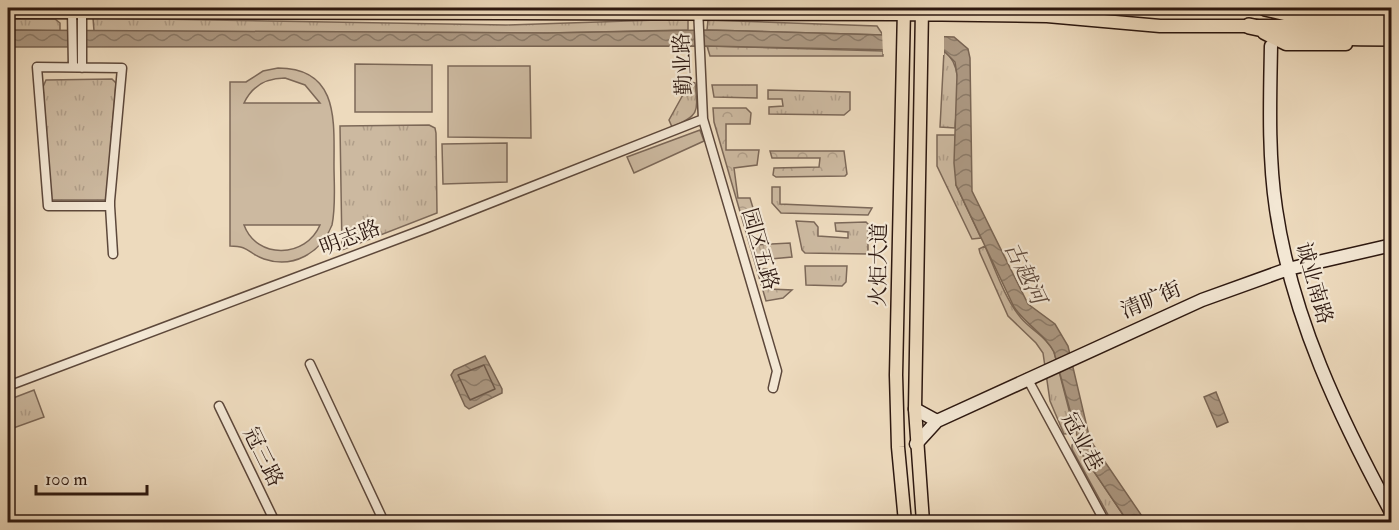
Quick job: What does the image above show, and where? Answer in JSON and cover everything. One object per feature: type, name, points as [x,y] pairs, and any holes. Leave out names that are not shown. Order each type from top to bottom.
[{"type":"highway","points":[[1265,8],[1304,17],[1392,18]]},
{"type":"highway","points":[[1254,28],[1326,38],[1392,38]]},
{"type":"main road","points":[[8,12],[77,17],[698,15],[904,11],[1047,16],[1161,26],[1254,28],[1392,26]]},
{"type":"main road","name":"火炬大道","points":[[904,11],[897,341],[898,447],[905,522]]},
{"type":"main road","name":"火炬大道","points":[[922,12],[915,409],[923,522]]},
{"type":"main road","points":[[1254,28],[1277,44],[1392,45]]},
{"type":"main road","points":[[897,341],[908,338],[915,342]]},
{"type":"street","name":"勤业路","points":[[698,15],[703,119]]},
{"type":"street","points":[[77,17],[78,63]]},
{"type":"street","name":"诚业南路","points":[[1277,44],[1272,165],[1276,208],[1288,269],[1321,368],[1392,514]]},
{"type":"street","points":[[110,206],[48,206],[37,67],[78,63],[122,68],[110,206],[113,254]]},
{"type":"street","name":"明志路","points":[[8,386],[427,228],[703,119]]},
{"type":"street","name":"园区五路","points":[[703,119],[777,371],[773,388]]},
{"type":"street","name":"清旷街","points":[[916,444],[937,421],[1077,354],[1202,300],[1288,269],[1392,245]]},
{"type":"street","points":[[310,364],[384,522]]},
{"type":"street","name":"冠业巷","points":[[1027,378],[1105,522]]},
{"type":"street","name":"冠三路","points":[[219,406],[275,522]]},
{"type":"street","points":[[915,409],[937,421]]},
{"type":"green space","points":[[93,18],[506,25],[688,19],[688,30],[547,33],[94,31]]},
{"type":"green space","points":[[8,19],[55,19],[60,23],[60,31],[8,30]]},
{"type":"green space","points":[[708,20],[877,26],[883,35],[707,30]]},
{"type":"green space","points":[[707,46],[883,51],[883,56],[710,56]]},
{"type":"green space","points":[[944,51],[951,58],[957,76],[958,97],[955,128],[940,127]]},
{"type":"green space","points":[[355,64],[432,65],[432,112],[355,112]]},
{"type":"green space","points":[[448,66],[530,66],[531,138],[448,137]]},
{"type":"green space","points":[[278,68],[298,70],[312,77],[323,87],[329,100],[334,131],[332,225],[321,244],[313,251],[285,262],[264,259],[245,249],[230,246],[230,82],[246,82],[263,71]],"holes":[[[285,78],[305,85],[320,103],[244,103],[251,92],[261,84]],[[244,225],[320,225],[304,244],[293,249],[282,250],[270,249],[259,244],[250,236]]]},
{"type":"green space","points":[[112,79],[116,83],[106,200],[51,200],[43,87],[46,80]]},
{"type":"green space","points":[[690,82],[695,83],[697,100],[695,111],[688,119],[672,127],[669,120]]},
{"type":"green space","points":[[712,85],[757,85],[757,98],[714,97]]},
{"type":"green space","points":[[768,90],[850,92],[850,110],[844,115],[769,114],[769,107],[783,106],[782,99],[768,99]]},
{"type":"green space","points":[[713,108],[746,108],[751,113],[750,124],[726,124],[726,150],[759,150],[757,165],[734,168],[738,198],[750,198],[753,208],[744,213],[761,269],[768,269],[769,289],[792,290],[783,298],[766,301],[714,122]]},
{"type":"green space","points":[[429,125],[435,128],[436,133],[437,213],[342,250],[340,126]]},
{"type":"green space","points":[[700,130],[704,141],[634,173],[627,157]]},
{"type":"green space","points":[[937,135],[955,135],[956,185],[981,238],[972,239],[937,166]]},
{"type":"green space","points":[[507,143],[507,182],[443,184],[442,144]]},
{"type":"green space","points":[[770,151],[844,151],[847,174],[845,176],[776,177],[773,175],[774,168],[819,167],[820,158],[772,158]]},
{"type":"green space","points":[[772,187],[780,187],[780,204],[872,208],[868,215],[781,213],[772,203]]},
{"type":"green space","points":[[796,221],[814,222],[818,227],[818,236],[848,238],[848,232],[836,231],[835,223],[866,222],[868,224],[868,254],[805,253],[802,250]]},
{"type":"green space","points":[[790,243],[792,257],[758,260],[754,245]]},
{"type":"green space","points":[[985,246],[1015,310],[1054,352],[1075,433],[1064,434],[1050,401],[1043,353],[1008,316],[980,253],[979,249]]},
{"type":"green space","points":[[805,266],[847,266],[846,282],[842,286],[806,285]]},
{"type":"green space","points":[[34,390],[44,417],[8,430],[8,421],[14,418],[8,400]]},
{"type":"green space","points":[[1078,440],[1082,454],[1128,522],[1112,522],[1072,449],[1072,445]]},
{"type":"water","points":[[8,30],[547,33],[707,30],[954,37],[968,49],[970,58],[972,191],[1028,304],[1055,324],[1068,346],[1090,440],[1146,522],[1128,522],[1082,454],[1054,352],[1046,340],[1014,307],[956,185],[954,163],[957,75],[955,62],[944,51],[707,46],[8,47]]},
{"type":"water","points":[[485,356],[502,393],[469,409],[465,406],[451,375],[454,370]]},
{"type":"water","points":[[1216,392],[1228,422],[1217,427],[1204,397]]},
{"type":"pier","points":[[882,32],[944,32],[944,55],[883,54]]},
{"type":"water label","name":"古越河","points":[[1025,273]]}]
